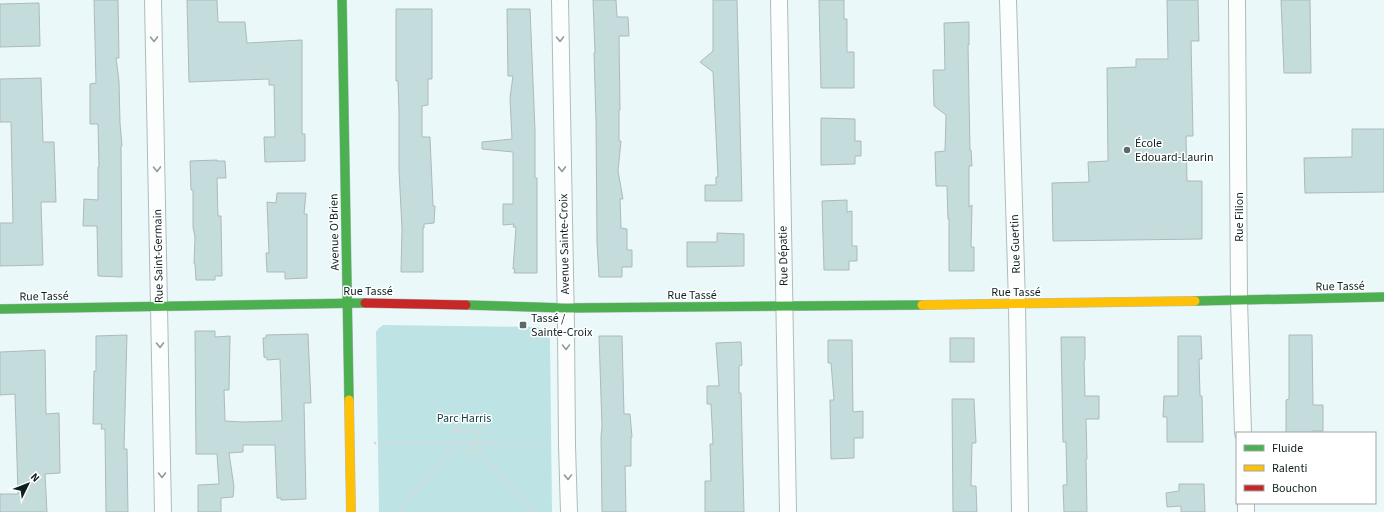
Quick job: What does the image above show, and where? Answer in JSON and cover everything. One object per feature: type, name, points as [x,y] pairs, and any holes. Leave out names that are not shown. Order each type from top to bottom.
[{"type":"street","name":"Rue Saint-Germain","points":[[153,0],[163,512]]},
{"type":"street","name":"Avenue O'Brien","points":[[342,0],[351,512]]},
{"type":"street","name":"Avenue Sainte-Croix","points":[[560,0],[569,512]]},
{"type":"street","name":"Rue Dépatie","points":[[779,0],[788,512]]},
{"type":"street","name":"Rue Guertin","points":[[1008,0],[1017,304],[1020,512]]},
{"type":"street","name":"Rue Filion","points":[[1238,0],[1239,300],[1244,432]]},
{"type":"street","name":"Rue Tassé","points":[[0,309],[347,303],[565,308],[784,307],[1384,297]]},
{"type":"path","points":[[485,421],[480,427],[479,432],[480,452],[534,512]]},
{"type":"path","points":[[452,422],[460,431]]},
{"type":"path","points":[[452,431],[479,432]]},
{"type":"path","points":[[398,512],[448,453],[449,443]]},
{"type":"path","points":[[473,443],[475,460]]},
{"type":"path","points":[[374,444],[480,443],[554,445]]},
{"type":"path","points":[[448,453],[480,452]]},
{"type":"green space","name":"Parc Harris","points":[[383,325],[537,327],[546,332],[550,340],[552,512],[379,512],[376,332]]},
{"type":"building","points":[[94,0],[118,0],[119,58],[116,58],[119,81],[122,146],[122,277],[98,276],[97,226],[83,226],[84,199],[98,200],[98,124],[90,124],[90,84],[96,83]]},
{"type":"building","points":[[187,0],[217,0],[218,22],[245,22],[247,43],[302,40],[302,134],[305,134],[305,161],[265,162],[264,137],[275,137],[274,85],[269,85],[269,79],[189,82]]},
{"type":"building","points":[[593,0],[616,0],[617,17],[628,17],[629,36],[619,36],[619,141],[621,141],[618,171],[623,199],[620,199],[621,228],[627,229],[627,250],[632,250],[632,267],[622,267],[622,277],[599,277],[597,243]]},
{"type":"building","points":[[713,0],[737,0],[742,201],[705,201],[705,185],[716,185],[716,177],[718,177],[713,72],[700,62],[713,51]]},
{"type":"building","points":[[819,0],[844,0],[844,19],[847,19],[847,52],[854,52],[854,88],[821,88]]},
{"type":"building","points":[[1167,0],[1198,0],[1199,41],[1191,41],[1193,136],[1186,136],[1187,181],[1202,181],[1202,239],[1053,241],[1052,183],[1089,182],[1088,162],[1108,161],[1107,68],[1136,67],[1136,59],[1168,59]]},
{"type":"building","points":[[1281,0],[1310,0],[1311,73],[1284,73]]},
{"type":"building","points":[[39,3],[40,46],[0,47],[0,4]]},
{"type":"building","points":[[396,9],[432,9],[432,79],[428,79],[428,105],[422,106],[422,137],[430,137],[433,206],[435,206],[434,223],[424,224],[423,228],[423,272],[401,272],[402,229],[399,170],[398,81],[396,81]]},
{"type":"building","points":[[507,9],[530,9],[535,131],[535,178],[537,178],[537,273],[514,273],[516,227],[513,227],[514,224],[503,225],[503,204],[513,204],[513,152],[482,149],[482,142],[512,139],[510,98],[513,76],[508,76]]},
{"type":"building","points":[[969,22],[970,150],[972,166],[969,166],[969,207],[972,205],[971,247],[974,247],[974,271],[949,271],[949,219],[947,186],[936,186],[935,152],[945,151],[946,115],[934,106],[933,70],[945,70],[944,23]]},
{"type":"building","points":[[41,78],[43,142],[54,142],[56,202],[41,202],[43,265],[0,266],[0,223],[13,223],[11,122],[0,122],[0,79]]},
{"type":"building","points":[[821,118],[855,119],[855,141],[861,141],[861,156],[855,156],[855,164],[821,165]]},
{"type":"building","points":[[1352,129],[1384,129],[1384,192],[1305,193],[1304,158],[1352,157]]},
{"type":"building","points":[[190,161],[225,161],[226,178],[217,178],[218,216],[221,216],[222,276],[215,276],[215,280],[196,280],[194,264],[195,237],[193,227],[193,190],[191,190]]},
{"type":"building","points":[[277,193],[306,193],[304,214],[307,214],[307,278],[285,279],[285,272],[267,272],[266,253],[269,253],[267,202],[276,203]]},
{"type":"building","points":[[847,200],[847,212],[852,211],[852,246],[857,246],[857,261],[849,261],[849,270],[824,270],[822,201]]},
{"type":"building","points":[[717,233],[744,234],[744,266],[687,267],[687,242],[717,242]]},
{"type":"building","points":[[195,331],[215,331],[215,337],[230,336],[229,390],[224,390],[225,421],[242,422],[282,421],[280,359],[267,360],[267,358],[264,357],[263,338],[266,338],[266,335],[308,334],[311,403],[304,403],[306,499],[281,500],[281,498],[277,498],[275,445],[243,445],[243,452],[229,453],[234,487],[233,497],[221,498],[221,512],[198,512],[198,485],[219,484],[217,454],[196,454]]},
{"type":"building","points":[[127,335],[124,449],[127,449],[128,512],[106,512],[105,429],[101,429],[102,424],[93,424],[96,336]]},
{"type":"building","points":[[1289,335],[1312,335],[1313,405],[1323,405],[1323,431],[1286,432],[1286,400],[1289,399]]},
{"type":"building","points":[[599,336],[622,336],[624,414],[630,414],[632,437],[631,466],[625,466],[626,512],[602,512],[602,427]]},
{"type":"building","points":[[1178,336],[1201,336],[1202,359],[1199,359],[1200,396],[1202,396],[1203,442],[1167,442],[1167,417],[1163,417],[1164,396],[1178,396]]},
{"type":"building","points":[[1061,337],[1085,337],[1085,396],[1099,396],[1099,419],[1086,419],[1087,512],[1064,512],[1063,485],[1067,485],[1066,442],[1063,442]]},
{"type":"building","points":[[950,338],[974,338],[974,362],[950,362]]},
{"type":"building","points":[[828,340],[852,340],[853,412],[863,411],[863,438],[854,438],[854,458],[831,459],[830,400],[834,400],[831,363],[828,363]]},
{"type":"building","points":[[741,342],[742,365],[739,366],[739,393],[741,393],[744,512],[705,512],[705,481],[711,481],[710,444],[713,444],[711,404],[707,404],[707,386],[719,386],[716,343]]},
{"type":"building","points":[[45,350],[46,414],[59,413],[60,473],[45,474],[47,512],[0,512],[0,494],[18,494],[15,394],[0,395],[0,352]]},
{"type":"building","points":[[952,399],[974,399],[976,443],[972,443],[971,486],[976,486],[977,512],[953,512]]},
{"type":"building","points":[[1179,484],[1204,484],[1205,512],[1181,512],[1181,506],[1167,507],[1166,493],[1179,491]]},
{"type":"traffic: fast","points":[[342,0],[349,400]]},
{"type":"traffic: fast","points":[[1195,301],[1384,297]]},
{"type":"traffic: fast","points":[[0,309],[365,303]]},
{"type":"traffic: fast","points":[[466,305],[565,308],[922,305]]},
{"type":"traffic: slow","points":[[922,305],[1195,301]]},
{"type":"traffic: slow","points":[[349,400],[351,512]]},
{"type":"traffic: jam","points":[[365,303],[466,305]]},
{"type":"place","name":"École Edouard-Laurin","points":[[1127,150]]},
{"type":"place","name":"Tassé / Sainte-Croix","points":[[523,325]]}]
